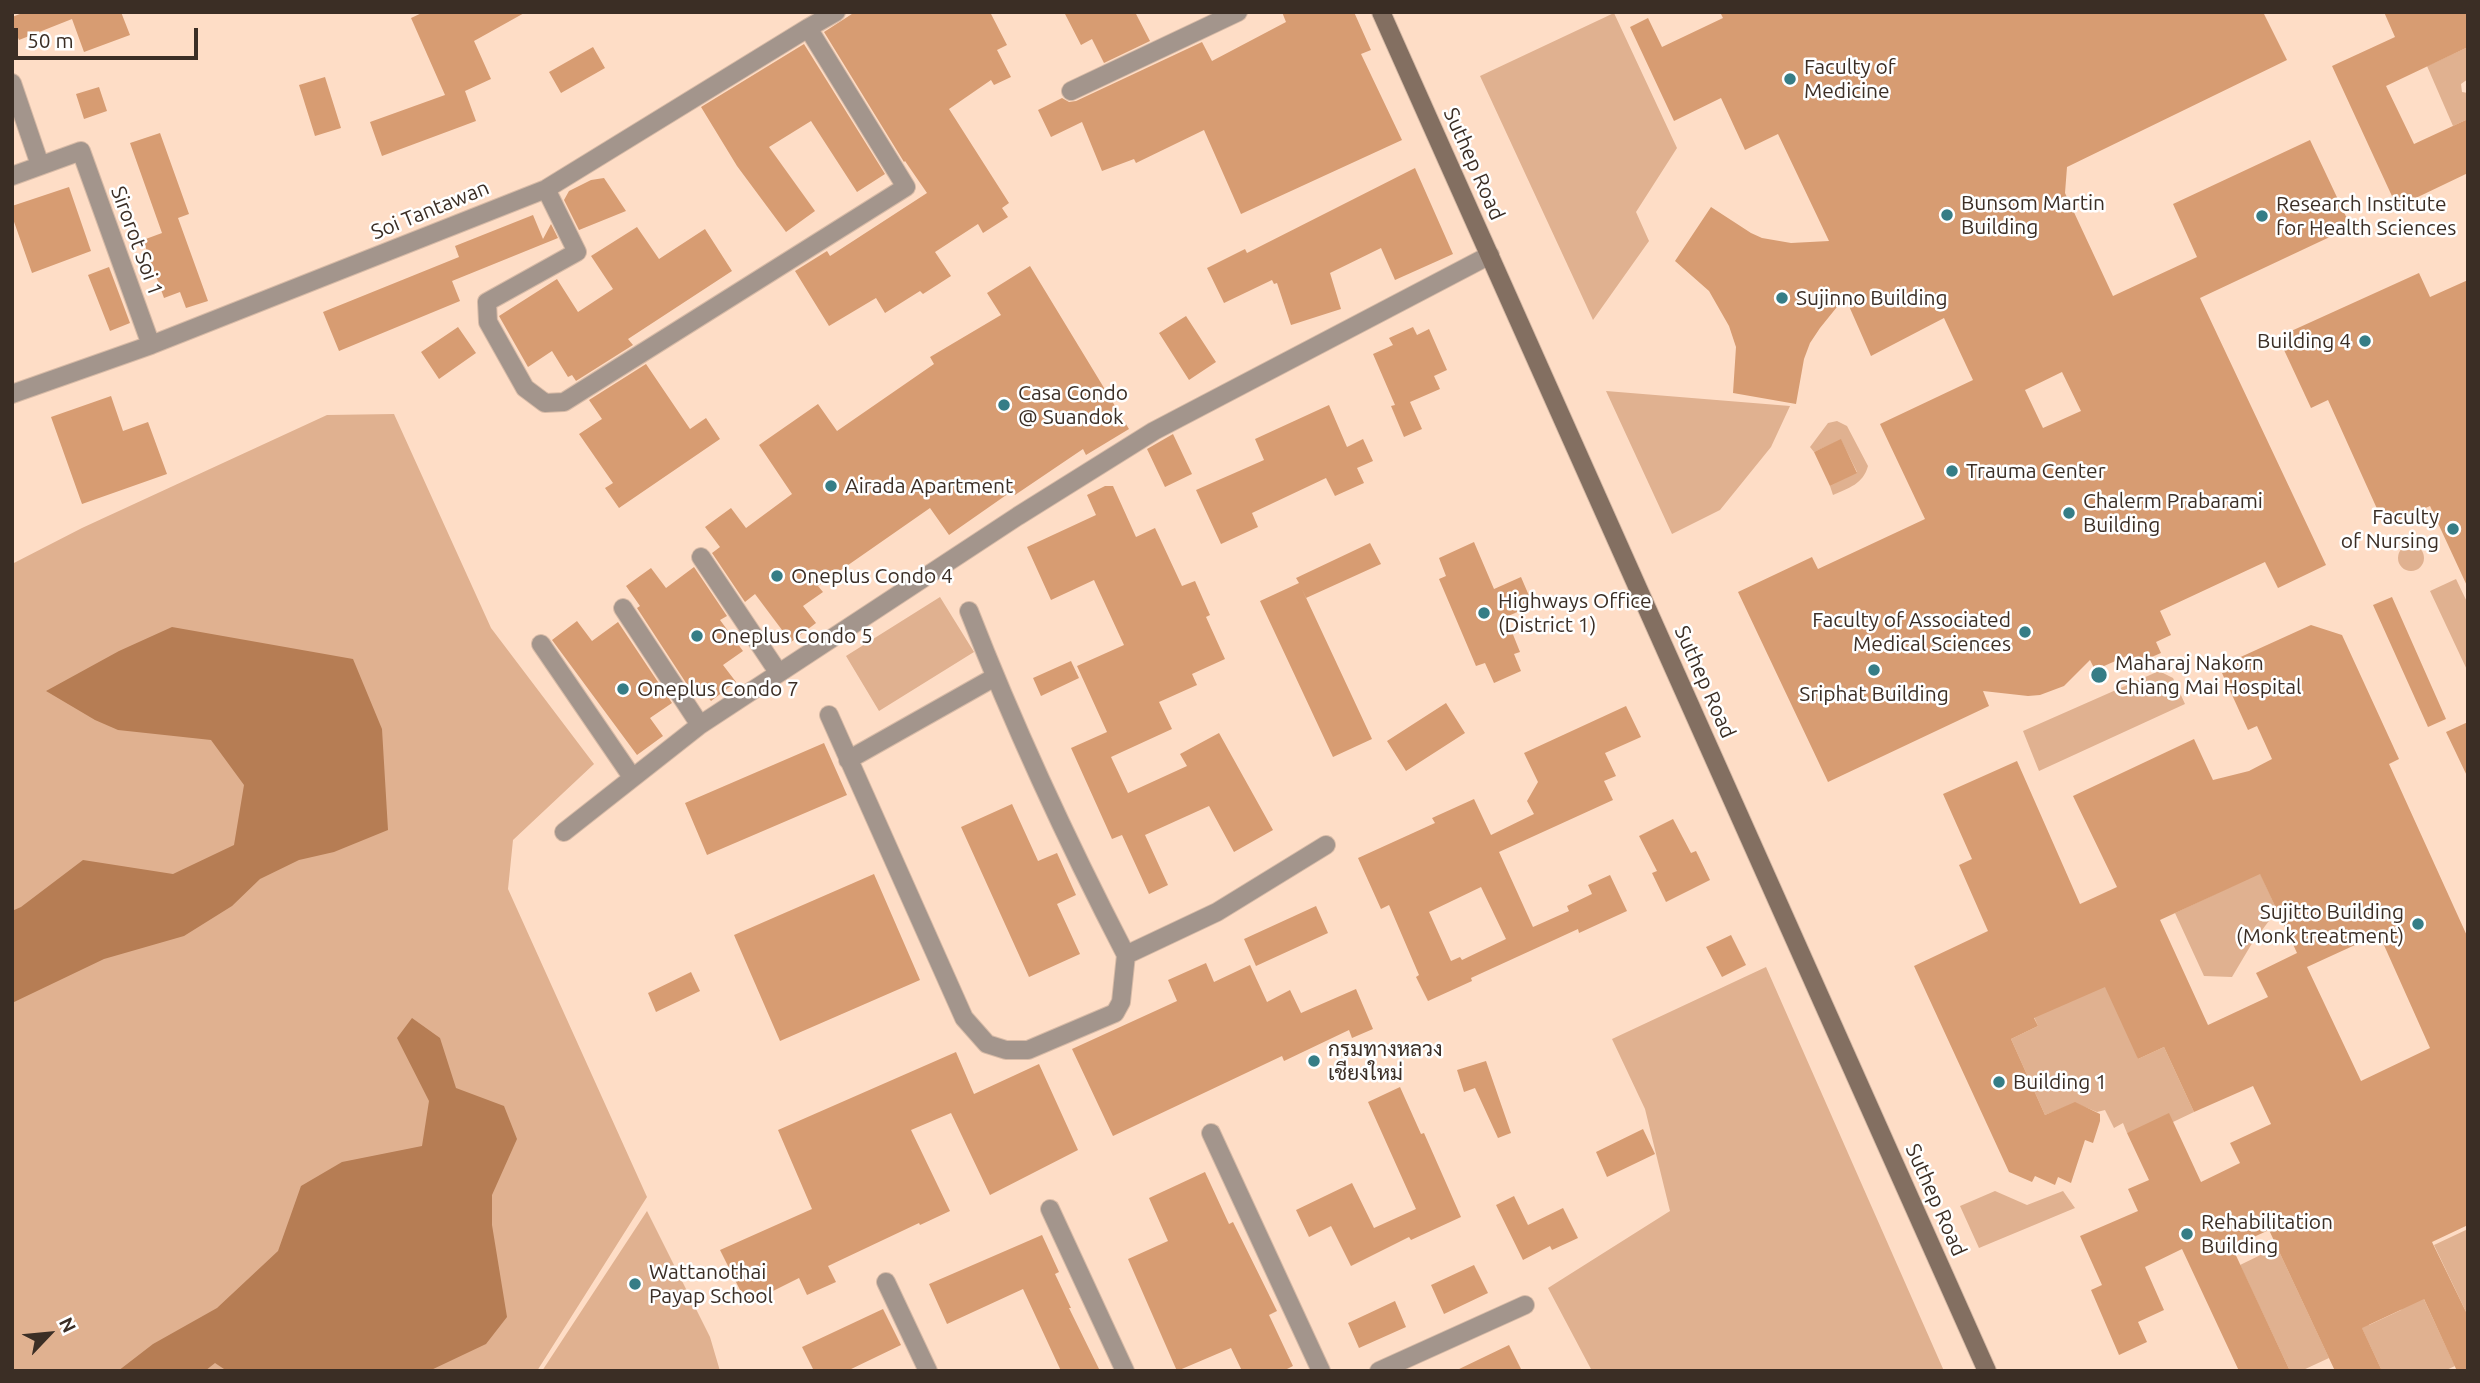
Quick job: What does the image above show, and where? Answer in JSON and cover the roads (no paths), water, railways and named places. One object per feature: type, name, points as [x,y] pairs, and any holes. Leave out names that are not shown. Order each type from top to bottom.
[{"type":"main road","name":"Suthep Road","points":[[1381,12],[1987,1371]]},
{"type":"street","name":"Soi Tantawan","points":[[12,394],[151,345],[546,189],[836,12]]},
{"type":"street","points":[[1071,91],[1238,12]]},
{"type":"street","points":[[546,189],[577,252],[487,302],[488,322],[525,388],[545,403],[564,402],[906,187],[808,27]]},
{"type":"street","points":[[12,83],[40,165],[12,176]]},
{"type":"street","name":"Sirorot Soi 1","points":[[40,165],[81,151],[151,345]]},
{"type":"street","points":[[564,832],[700,725],[1018,516],[1154,432],[1490,255]]},
{"type":"street","points":[[701,557],[778,673]]},
{"type":"street","points":[[623,608],[700,725]]},
{"type":"street","points":[[829,715],[964,1017],[987,1044],[1006,1050],[1028,1050],[1115,1013],[1121,1002],[1126,955],[1082,871],[995,677],[969,611]]},
{"type":"street","points":[[541,644],[632,777]]},
{"type":"street","points":[[848,760],[995,677]]},
{"type":"street","points":[[1126,955],[1217,912],[1326,845]]},
{"type":"street","points":[[1211,1133],[1321,1371]]},
{"type":"street","points":[[1050,1209],[1125,1371]]},
{"type":"street","points":[[886,1282],[928,1371]]},
{"type":"street","points":[[1379,1371],[1525,1305]]},
{"type":"place","name":"Faculty of Medicine","points":[[1790,79]]},
{"type":"place","name":"Bunsom Martin Building","points":[[1947,215]]},
{"type":"place","name":"Research Institute for Health Sciences","points":[[2262,216]]},
{"type":"place","name":"Sujinno Building","points":[[1782,298]]},
{"type":"place","name":"Building 4","points":[[2365,341]]},
{"type":"place","name":"Casa Condo @ Suandok","points":[[1004,405]]},
{"type":"place","name":"Trauma Center","points":[[1952,471]]},
{"type":"place","name":"Airada Apartment","points":[[831,486]]},
{"type":"place","name":"Chalerm Prabarami Building","points":[[2069,513]]},
{"type":"place","name":"Faculty of Nursing","points":[[2453,529]]},
{"type":"place","name":"Oneplus Condo 4","points":[[777,576]]},
{"type":"place","name":"Highways Office (District 1)","points":[[1484,613]]},
{"type":"place","name":"Faculty of Associated Medical Sciences","points":[[2025,632]]},
{"type":"place","name":"Oneplus Condo 5","points":[[697,636]]},
{"type":"place","name":"Sriphat Building","points":[[1874,670]]},
{"type":"place","name":"Maharaj Nakorn Chiang Mai Hospital","points":[[2099,675]]},
{"type":"place","name":"Oneplus Condo 7","points":[[623,689]]},
{"type":"place","name":"Sujitto Building (Monk treatment)","points":[[2418,924]]},
{"type":"place","name":"กรมทางหลวง เชียงใหม่","points":[[1314,1061]]},
{"type":"place","name":"Building 1","points":[[1999,1082]]},
{"type":"place","name":"Rehabilitation Building","points":[[2187,1234]]},
{"type":"place","name":"Wattanothai Payap School","points":[[635,1284]]}]
